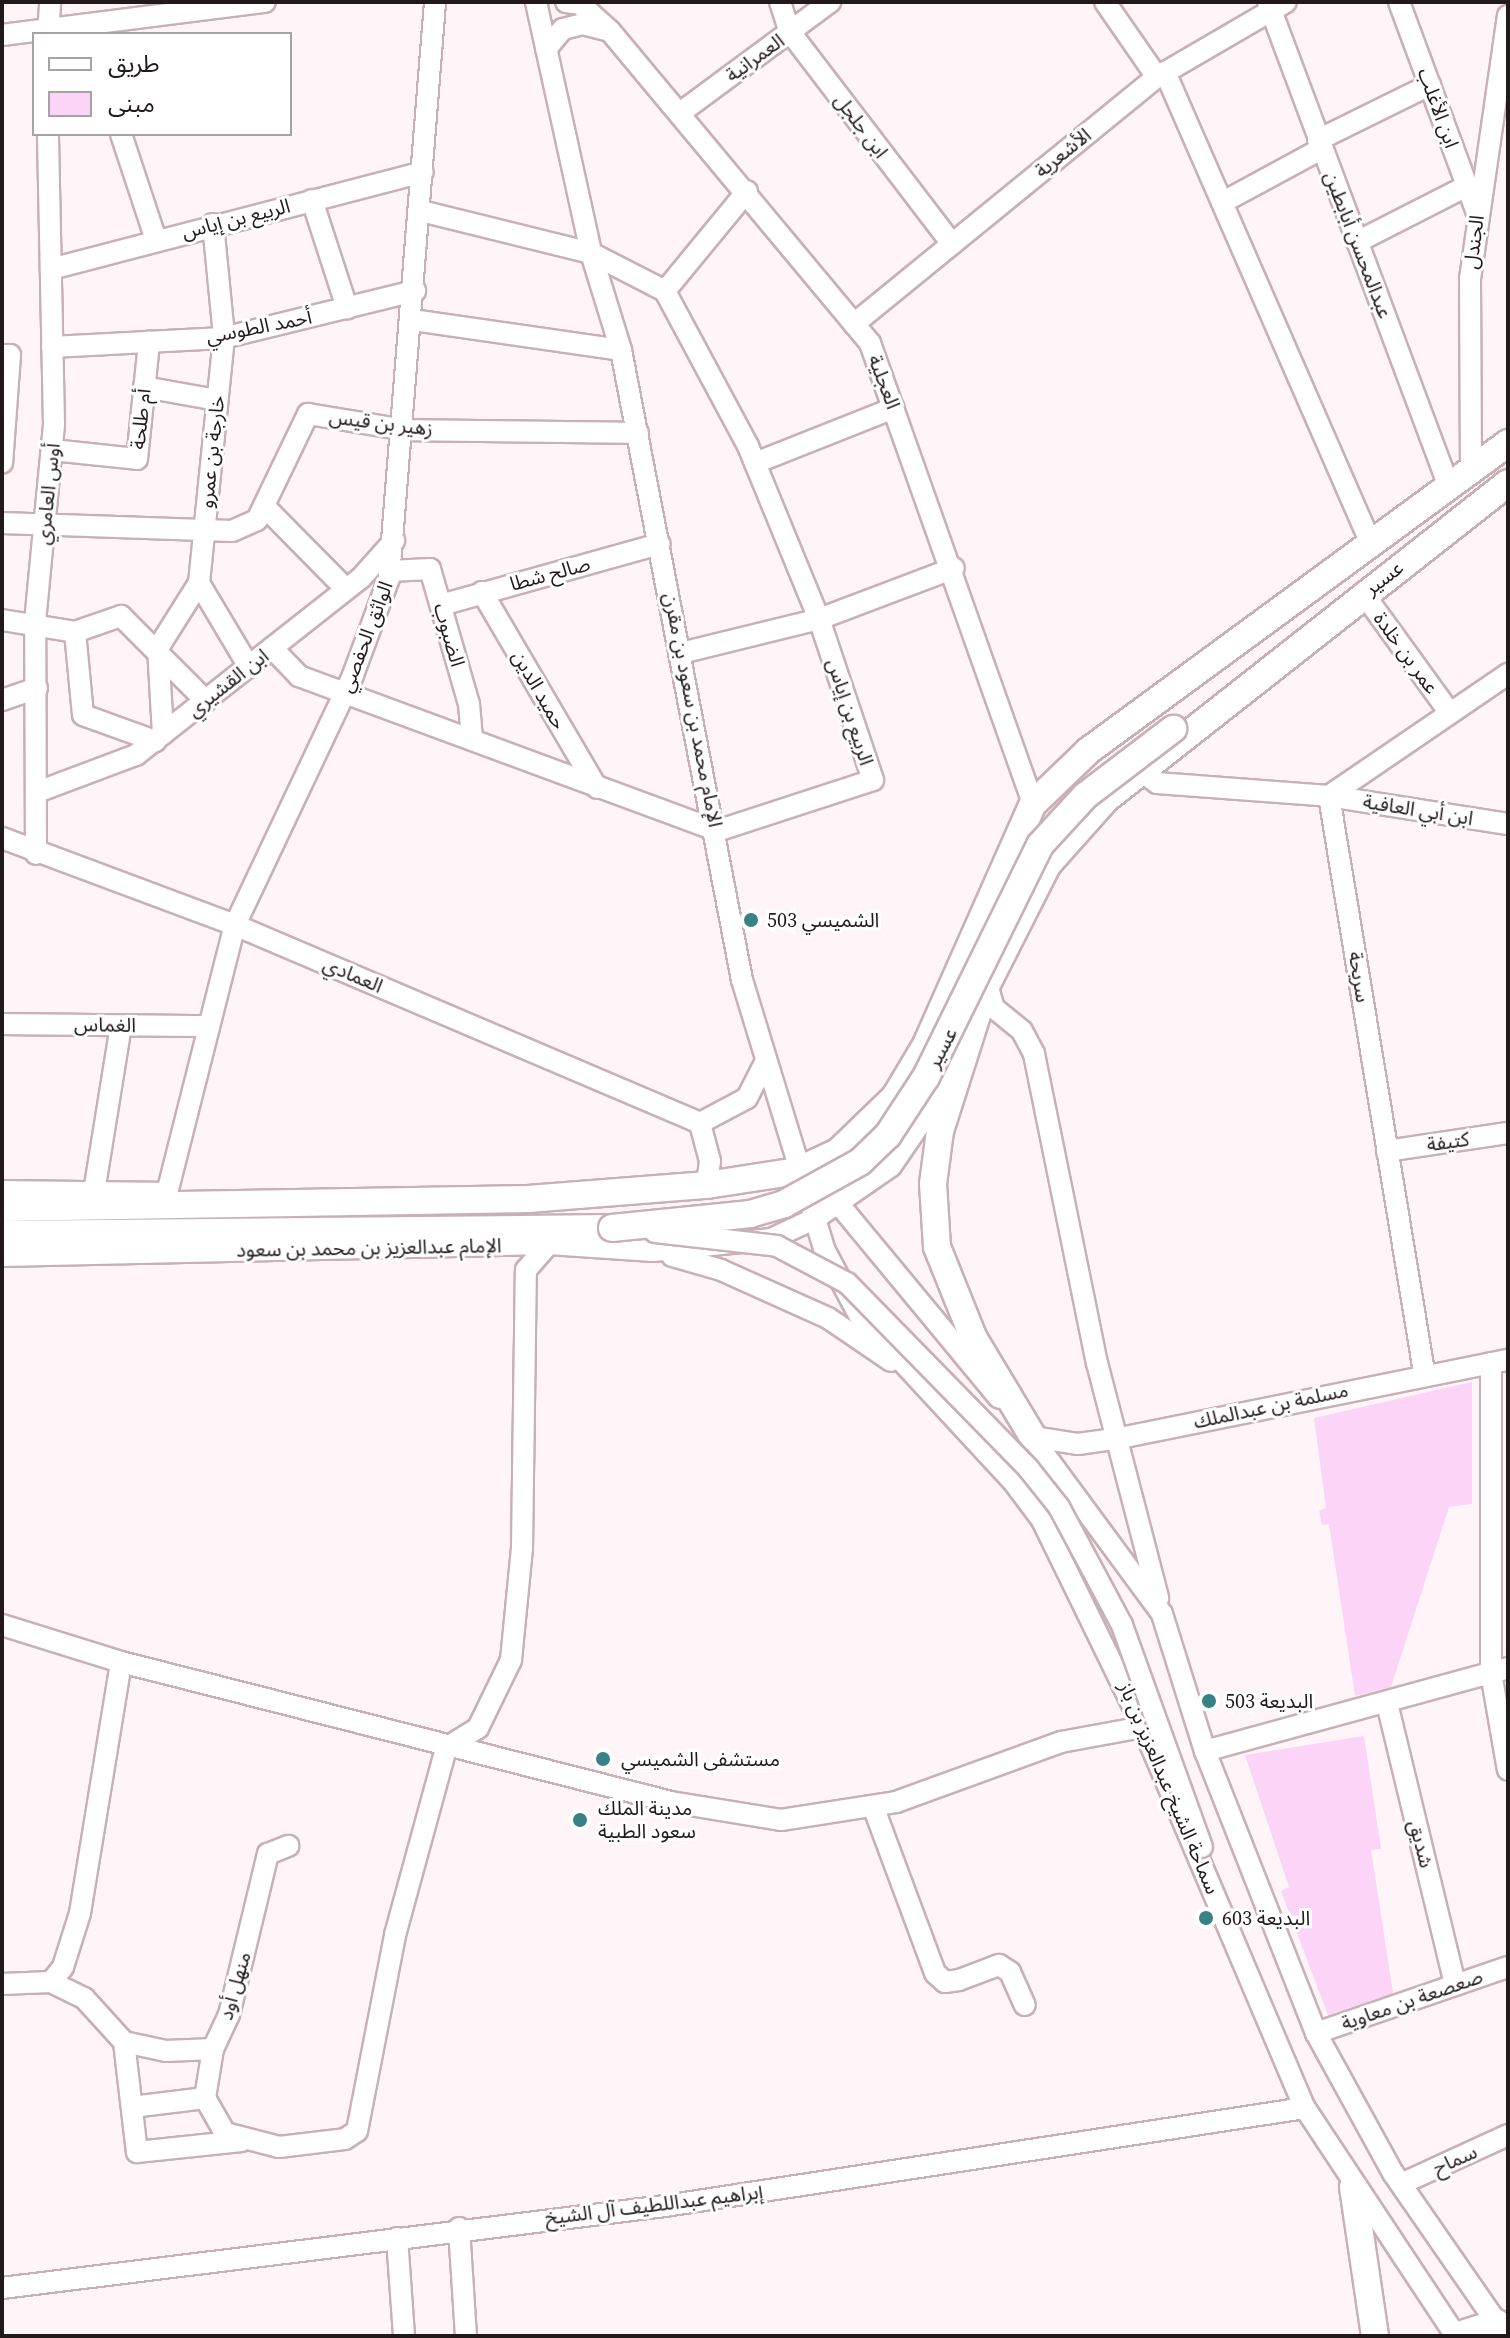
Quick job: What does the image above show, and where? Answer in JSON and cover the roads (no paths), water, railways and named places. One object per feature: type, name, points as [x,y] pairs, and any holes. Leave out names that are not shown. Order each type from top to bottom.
[{"type":"main road","points":[[2,1208],[528,1199],[707,1185],[797,1171],[847,1145],[895,1097],[926,1045],[1033,804],[1088,751],[1372,546],[1508,443]]},
{"type":"main road","name":"عسير","points":[[612,1228],[750,1214],[784,1204],[860,1162],[888,1135],[926,1077],[1040,845],[1085,796],[1173,729],[1261,675],[1363,593],[1506,488]]},
{"type":"main road","points":[[1033,1437],[974,1339],[937,1247],[933,1184],[958,1063],[987,984],[1048,864],[1085,820],[1261,675]]},
{"type":"main road","points":[[797,1171],[826,1210]]},
{"type":"main road","name":"الإمام عبدالعزيز بن محمد بن سعود","points":[[2,1234],[612,1228]]},
{"type":"main road","points":[[1353,2187],[1375,2336]]},
{"type":"main road","points":[[1456,2336],[1501,2328]]},
{"type":"street","points":[[48,32],[50,2]]},
{"type":"street","points":[[56,32],[136,12],[265,2]]},
{"type":"street","name":"الواثق الحفصي","points":[[167,1193],[235,925],[346,690],[390,571],[406,430],[435,2]]},
{"type":"street","name":"الإمام محمد بن سعود بن مقرن","points":[[536,2],[591,253],[621,350],[717,831],[742,980],[797,1171]]},
{"type":"street","name":"العجلية","points":[[566,2],[580,4],[610,31],[747,191],[870,343],[954,568],[1033,804]]},
{"type":"street","name":"ابن جلجل","points":[[780,2],[790,32],[952,244]]},
{"type":"street","name":"العمرانية","points":[[680,113],[830,2]]},
{"type":"street","points":[[1105,2],[1161,75],[1225,201],[1372,546]]},
{"type":"street","name":"ابن الأغلب","points":[[1399,2],[1477,213]]},
{"type":"street","name":"الأشعرية","points":[[854,324],[1161,75],[1274,5]]},
{"type":"street","name":"عبدالمحسن أبابطين","points":[[1274,5],[1320,144],[1449,487]]},
{"type":"street","name":"الجندل","points":[[1471,471],[1470,279],[1477,213],[1500,121],[1508,16]]},
{"type":"street","points":[[546,49],[563,29],[583,24],[610,31]]},
{"type":"street","points":[[2,35],[32,34]]},
{"type":"street","points":[[1225,201],[1320,144],[1430,85]]},
{"type":"street","name":"أوس العامري","points":[[36,854],[40,791],[35,628],[52,450],[48,136]]},
{"type":"street","points":[[122,136],[156,240]]},
{"type":"street","name":"الربيع بن إياس","points":[[51,269],[213,224],[423,172]]},
{"type":"street","points":[[1357,242],[1467,186]]},
{"type":"street","points":[[421,211],[591,253],[665,291],[747,191]]},
{"type":"street","points":[[312,200],[347,308]]},
{"type":"street","name":"خارجة بن عمرو","points":[[199,583],[223,338],[213,224]]},
{"type":"street","name":"أحمد الطوسي","points":[[52,347],[223,338],[415,291]]},
{"type":"street","name":"الربيع بن إياس","points":[[665,291],[755,463],[819,619],[873,780],[717,831]]},
{"type":"street","points":[[413,320],[621,350]]},
{"type":"street","name":"أم طلحة","points":[[52,450],[137,459],[149,342]]},
{"type":"street","points":[[2,355],[10,355],[2,463]]},
{"type":"street","points":[[144,387],[217,400]]},
{"type":"street","points":[[755,463],[894,408]]},
{"type":"street","name":"زهير بن قيس","points":[[2,523],[232,531],[257,520],[308,414],[406,430],[638,433]]},
{"type":"street","points":[[265,507],[346,589]]},
{"type":"street","name":"ابن القشيري","points":[[40,791],[136,755],[346,589],[394,541]]},
{"type":"street","name":"صالح شطا","points":[[441,605],[660,544]]},
{"type":"street","points":[[681,653],[819,619],[954,568]]},
{"type":"street","name":"الضبوب","points":[[390,571],[430,569],[469,704],[472,740]]},
{"type":"street","points":[[75,632],[83,715],[159,738],[158,648],[199,583],[249,667]]},
{"type":"street","name":"حميد الدين","points":[[482,592],[597,788]]},
{"type":"street","name":"عمر بن خلدة","points":[[1363,593],[1449,712]]},
{"type":"street","points":[[2,620],[35,628],[75,632],[121,616],[158,648],[206,701]]},
{"type":"street","points":[[272,648],[299,676],[346,690],[597,788],[717,831]]},
{"type":"street","points":[[1329,796],[1508,674]]},
{"type":"street","points":[[2,700],[37,688]]},
{"type":"street","name":"ابن أبي العافية","points":[[1141,771],[1157,783],[1329,796],[1508,824]]},
{"type":"street","name":"سريحة","points":[[1329,796],[1424,1372]]},
{"type":"street","name":"العمادي","points":[[2,838],[36,854],[235,925],[700,1123]]},
{"type":"street","points":[[987,984],[994,1008],[1022,1031],[1034,1054],[1115,1439],[1162,1614],[1205,1751],[1316,2033],[1401,2184],[1501,2328]]},
{"type":"street","name":"الغماس","points":[[2,1024],[209,1026]]},
{"type":"street","points":[[85,1192],[121,1026]]},
{"type":"street","points":[[2,1191],[167,1193],[707,1185],[710,1146],[700,1123],[747,1098],[765,1063]]},
{"type":"street","name":"عسير","points":[[735,1245],[771,1239],[826,1210],[891,1166],[933,1111],[958,1063]]},
{"type":"street","name":"كتيفة","points":[[1387,1151],[1508,1133]]},
{"type":"street","points":[[826,1210],[1033,1437],[1162,1614]]},
{"type":"street","points":[[826,1210],[845,1296],[923,1385]]},
{"type":"street","points":[[612,1228],[777,1246],[847,1283],[897,1329],[1028,1468],[1082,1545],[1122,1625],[1202,1847],[1305,2108]]},
{"type":"street","points":[[124,2042],[166,2051],[213,2049],[205,2098],[225,2133],[279,2147],[345,2139],[357,2131],[395,1935],[446,1748],[478,1728],[511,1660],[522,1548],[526,1270],[549,1244]]},
{"type":"street","name":"الإمام عبدالعزيز بن محمد بن سعود","points":[[2,1256],[549,1244],[653,1251],[735,1245]]},
{"type":"street","points":[[653,1251],[721,1270],[828,1318],[923,1385]]},
{"type":"street","points":[[1500,1361],[1499,1670],[1507,1762]]},
{"type":"street","name":"مسلمة بن عبدالملك","points":[[1033,1437],[1078,1444],[1115,1439],[1424,1372],[1500,1361]]},
{"type":"street","name":"سماحة الشيخ عبدالعزيز بن باز","points":[[923,1385],[1042,1520],[1143,1727],[1305,2108],[1353,2187],[1456,2336]]},
{"type":"street","points":[[2,1625],[121,1662],[446,1748],[671,1802],[781,1820],[873,1806],[1061,1742],[1143,1727]]},
{"type":"street","points":[[51,1982],[63,1967],[80,1913],[121,1662]]},
{"type":"street","points":[[1205,1751],[1499,1670]]},
{"type":"street","name":"شديق","points":[[1387,1703],[1455,1985]]},
{"type":"street","points":[[873,1806],[935,1973],[945,1982],[999,1965],[1010,1972],[1025,2005]]},
{"type":"street","name":"منهل أود","points":[[213,2049],[229,2015],[268,1854],[288,1846]]},
{"type":"street","name":"صعصعة بن معاوية","points":[[1316,2033],[1508,1967]]},
{"type":"street","points":[[2,1984],[51,1982],[84,1998],[124,2042],[137,2152],[244,2140]]},
{"type":"street","points":[[132,2107],[205,2098]]},
{"type":"street","name":"إبراهيم عبداللطيف آل الشيخ","points":[[2,2288],[459,2228],[665,2206],[1305,2108]]},
{"type":"street","name":"سماح","points":[[1401,2184],[1508,2135]]},
{"type":"street","points":[[459,2228],[466,2336]]},
{"type":"street","points":[[397,2238],[404,2336]]},
{"type":"place","name":"الشميسي 503","points":[[751,920]]},
{"type":"place","name":"البديعة 503","points":[[1209,1701]]},
{"type":"place","name":"مستشفى الشميسي","points":[[603,1759]]},
{"type":"place","name":"مدينة الملك سعود الطبية","points":[[580,1820]]},
{"type":"place","name":"البديعة 603","points":[[1206,1918]]}]
